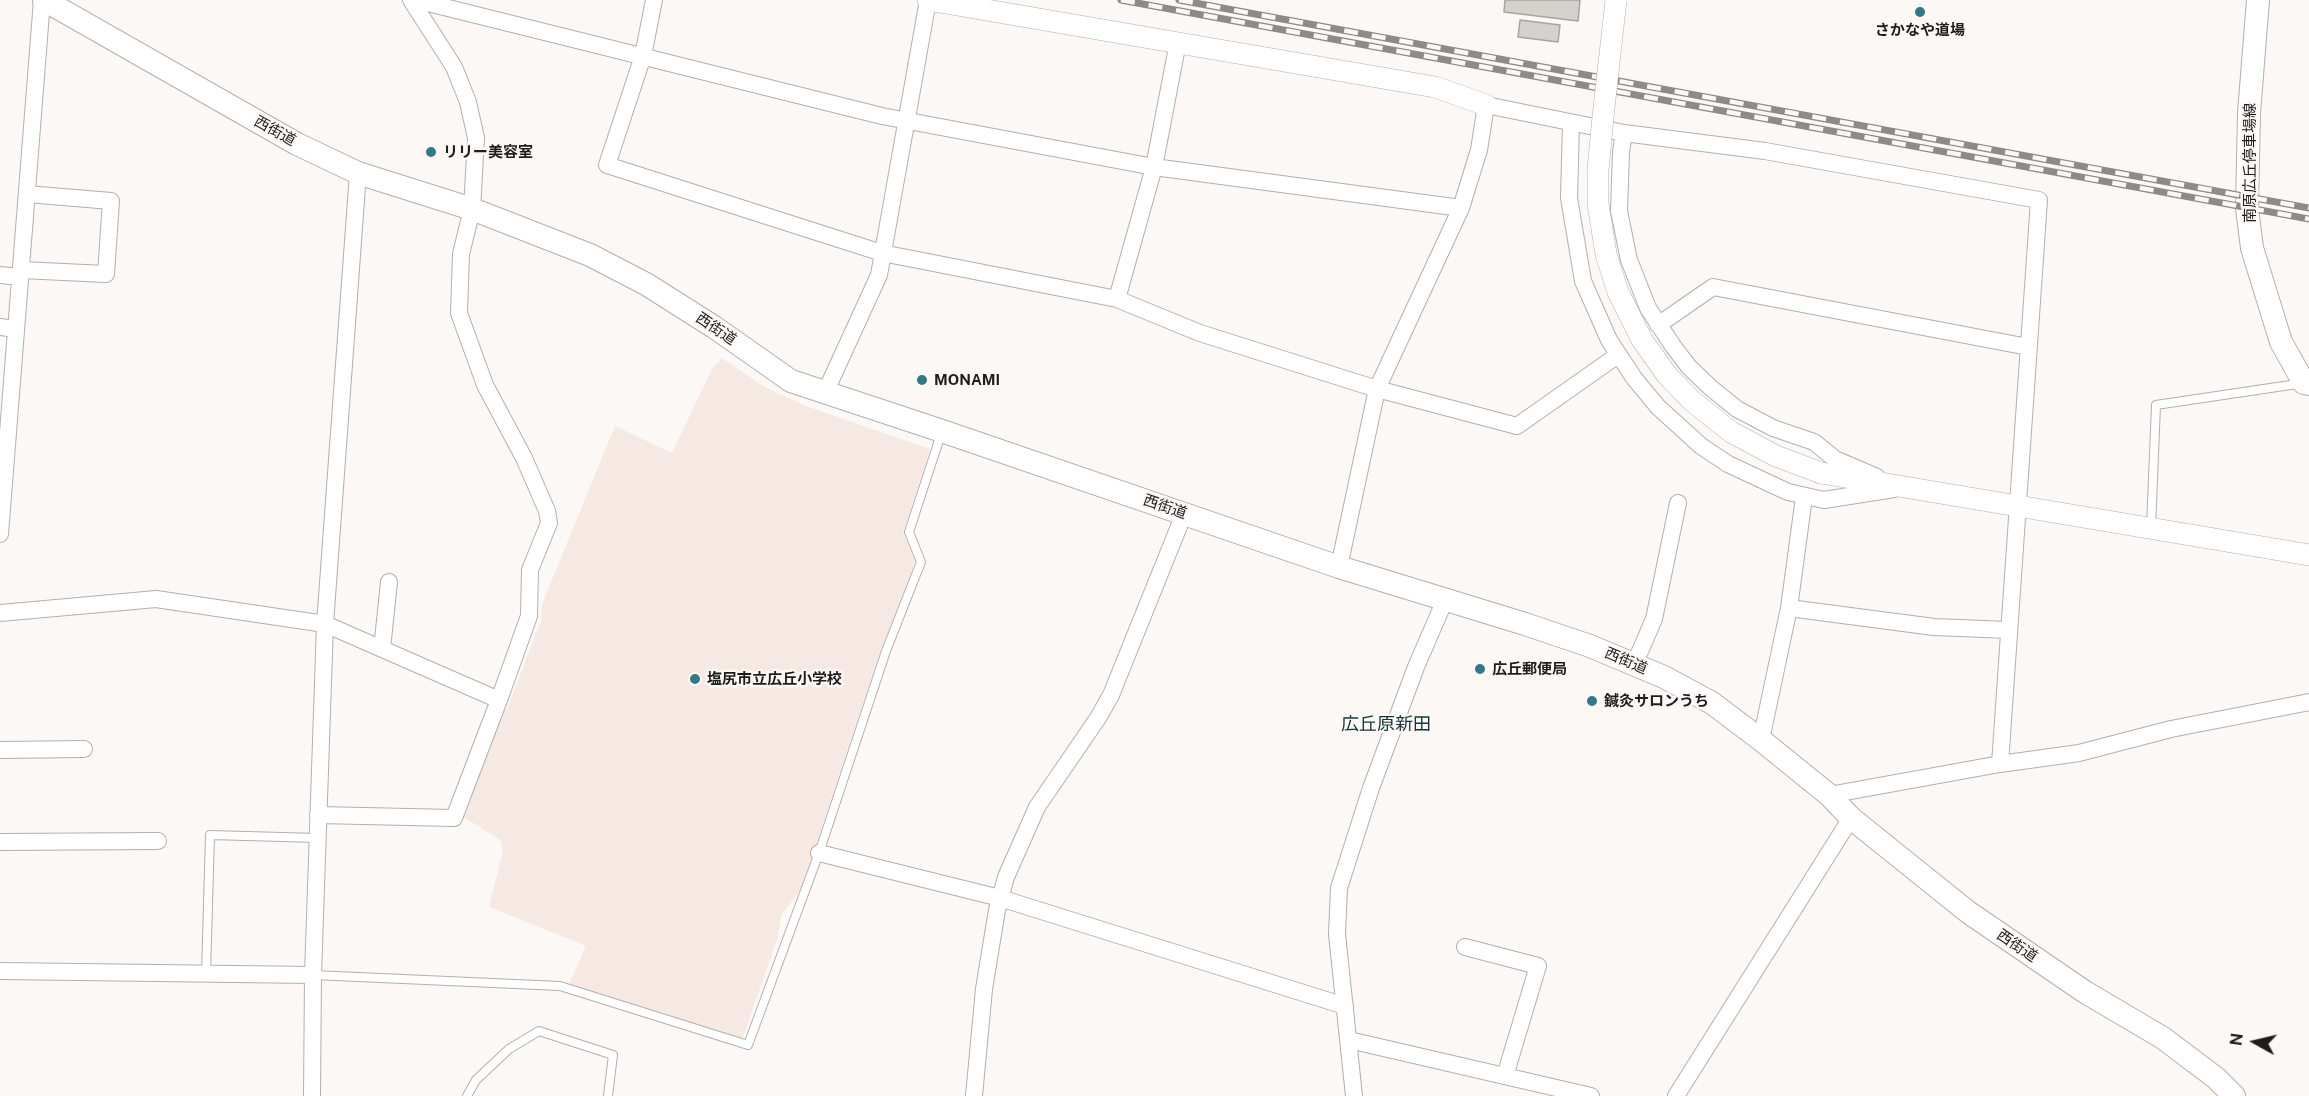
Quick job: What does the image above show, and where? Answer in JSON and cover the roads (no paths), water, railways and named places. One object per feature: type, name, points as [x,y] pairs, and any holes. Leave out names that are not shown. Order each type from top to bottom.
[{"type":"main road","name":"西街道","points":[[43,0],[297,144],[358,173],[472,209],[590,255],[646,284],[685,308],[791,381],[942,430],[1339,567],[1590,646],[1664,677],[1712,703],[1761,740],[1829,795],[1851,818],[1968,912],[2085,992],[2163,1038],[2216,1078],[2234,1096]]},
{"type":"main road","name":"南原広丘停車場線","points":[[2258,0],[2249,114],[2247,208],[2252,248],[2281,342],[2307,384]]},
{"type":"street","points":[[0,534],[8,328],[21,273],[43,0]]},
{"type":"street","points":[[318,815],[454,818],[529,616],[530,570],[549,524],[547,512],[524,458],[485,384],[459,313],[460,255],[472,209],[476,138],[468,102],[454,67],[411,0]]},
{"type":"street","points":[[416,0],[882,116],[1154,167],[1461,208]]},
{"type":"street","points":[[654,0],[643,56],[608,165],[882,253],[1117,298],[1200,333],[1377,389],[1517,426],[1618,355]]},
{"type":"street","points":[[825,393],[879,275],[928,0],[1435,87],[1486,105],[1624,133],[1765,151],[2039,200],[2000,764]]},
{"type":"street","points":[[1616,0],[1598,170],[1598,204],[1606,254],[1618,292],[1642,340],[1667,375],[1691,400],[1731,432],[1776,456],[1821,473],[2309,555]]},
{"type":"street","points":[[1117,298],[1154,167],[1178,42]]},
{"type":"street","points":[[1339,567],[1377,389],[1453,231],[1479,150],[1486,105]]},
{"type":"street","points":[[1571,123],[1569,198],[1583,281],[1609,340],[1658,407],[1701,446],[1728,464],[1758,480],[1804,497],[1824,500],[1903,488]]},
{"type":"street","points":[[1624,133],[1619,211],[1629,260],[1648,308],[1689,367],[1737,409],[1773,428],[1814,442],[1835,459],[1903,488]]},
{"type":"street","points":[[312,1096],[313,975],[325,624],[358,173]]},
{"type":"street","points":[[0,275],[21,273],[106,274],[111,201],[27,194]]},
{"type":"street","points":[[1658,325],[1713,287],[2028,347]]},
{"type":"street","points":[[1761,740],[1789,608],[1804,497]]},
{"type":"street","points":[[1634,665],[1654,619],[1678,503]]},
{"type":"street","points":[[974,1096],[984,989],[1000,898],[1006,877],[1037,807],[1098,718],[1111,695],[1184,514]]},
{"type":"street","points":[[382,649],[389,582]]},
{"type":"street","points":[[0,613],[156,599],[325,624],[499,700]]},
{"type":"street","points":[[1354,1096],[1337,934],[1339,888],[1371,788],[1416,667],[1445,600]]},
{"type":"street","points":[[1789,608],[1934,627],[2009,630]]},
{"type":"street","points":[[1829,795],[2000,764],[2079,753],[2171,729],[2309,702]]},
{"type":"street","points":[[0,750],[84,749]]},
{"type":"street","points":[[1676,1096],[1851,818]]},
{"type":"street","points":[[0,842],[158,841]]},
{"type":"street","points":[[819,853],[1000,898],[1345,1006]]},
{"type":"street","points":[[1465,947],[1538,966],[1505,1076]]},
{"type":"street","points":[[0,971],[313,975]]},
{"type":"street","points":[[1349,1040],[1580,1095]]},
{"type":"lane","points":[[2151,528],[2156,405],[2307,384]]},
{"type":"lane","points":[[313,975],[560,986],[748,1045],[819,853],[882,662],[921,562],[909,532],[942,430]]},
{"type":"lane","points":[[206,974],[210,835],[318,837]]},
{"type":"lane","points":[[467,1096],[476,1080],[509,1049],[539,1031],[613,1055],[608,1096]]},
{"type":"railway","points":[[1121,0],[2309,219]]},
{"type":"railway","points":[[1179,0],[2309,208]]},
{"type":"place","name":"さかなや道場","points":[[1920,12]]},
{"type":"place","name":"リリー美容室","points":[[431,152]]},
{"type":"place","name":"MONAMI","points":[[922,380]]},
{"type":"place","name":"広丘郵便局","points":[[1480,669]]},
{"type":"place","name":"塩尻市立広丘小学校","points":[[695,679]]},
{"type":"place","name":"鍼灸サロンうち","points":[[1592,701]]},
{"type":"district","name":"広丘原新田","points":[[1386,724]]}]
